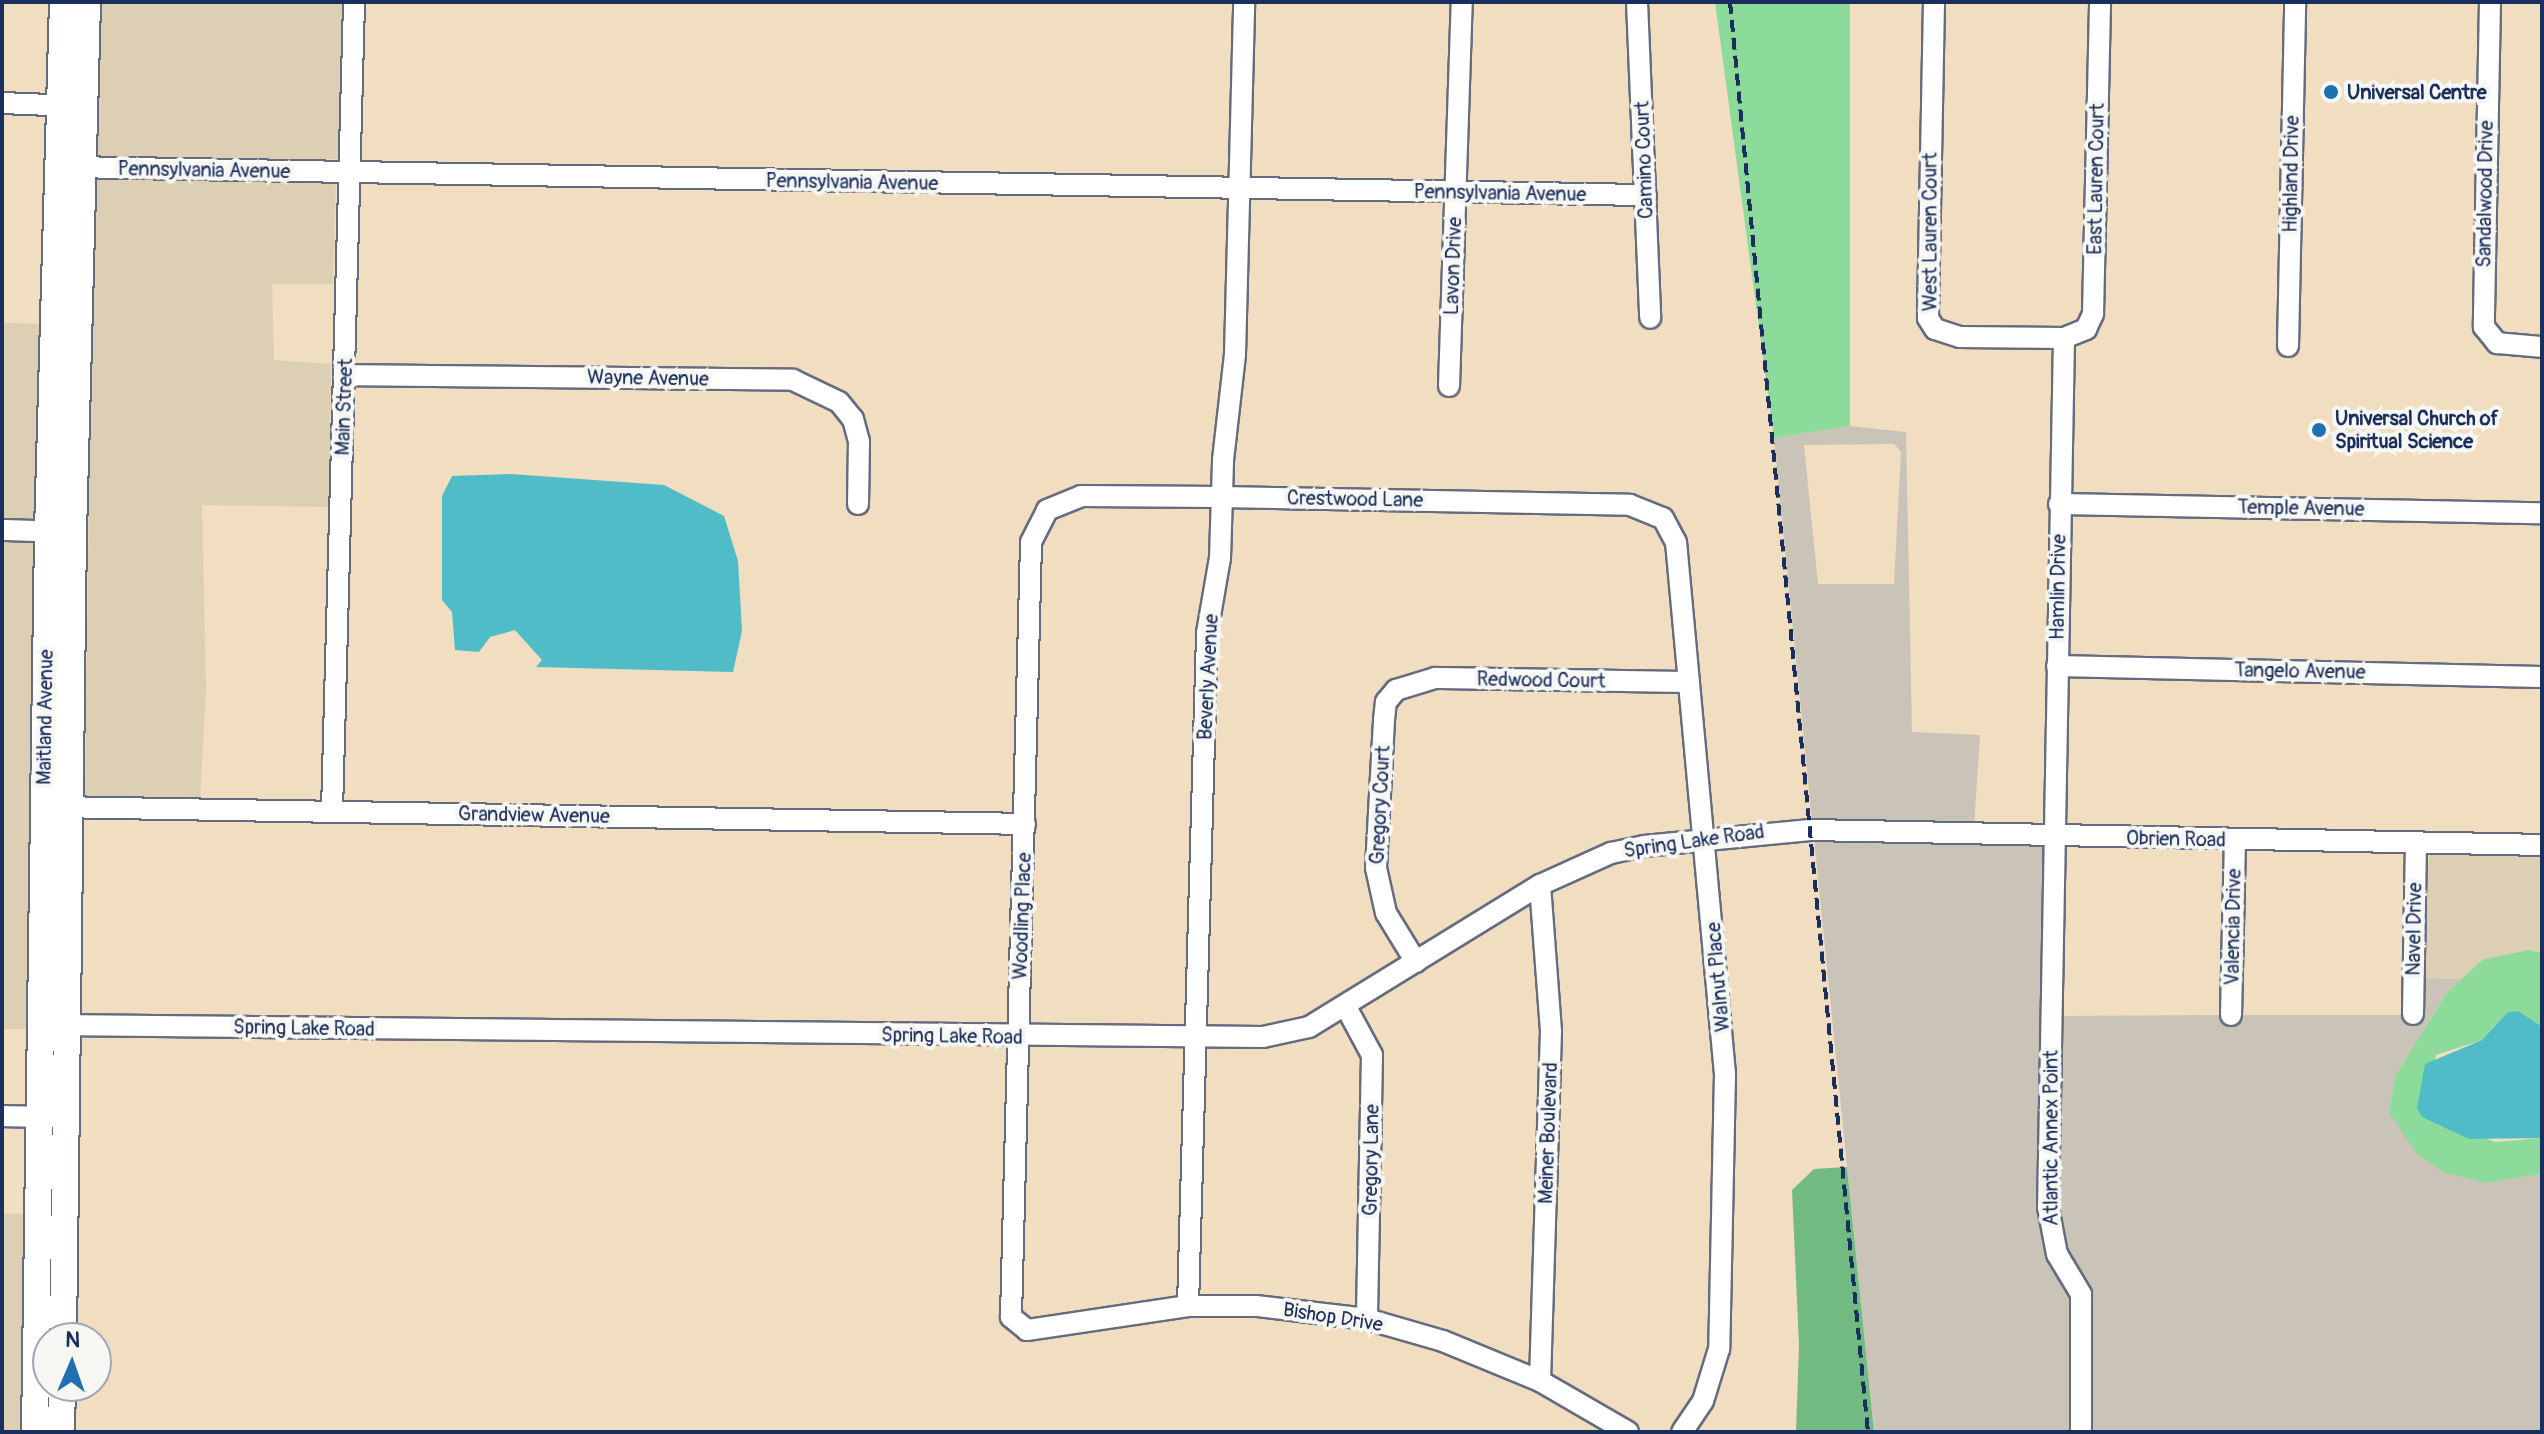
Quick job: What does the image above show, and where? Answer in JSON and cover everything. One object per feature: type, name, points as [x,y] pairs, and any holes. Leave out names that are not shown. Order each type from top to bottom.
[{"type":"main road","name":"Maitland Avenue","points":[[63,2],[72,106]]},
{"type":"main road","name":"Maitland Avenue","points":[[35,1432],[52,1261],[60,532],[72,106],[87,2]]},
{"type":"main road","name":"Maitland Avenue","points":[[52,1261],[61,1322]]},
{"type":"main road","points":[[61,1432],[62,1402]]},
{"type":"street","name":"Main Street","points":[[332,811],[352,173],[354,2]]},
{"type":"street","name":"Beverly Avenue","points":[[1188,1306],[1207,633],[1220,558],[1221,497],[1235,354],[1244,2]]},
{"type":"street","name":"Lavon Drive","points":[[1449,386],[1462,2]]},
{"type":"street","name":"Camino Court","points":[[1637,2],[1650,318]]},
{"type":"street","name":"West Lauren Court","points":[[1934,2],[1928,318],[1935,329],[1960,337],[2064,338]]},
{"type":"street","name":"East Lauren Court","points":[[2064,338],[2086,329],[2093,314],[2100,2]]},
{"type":"street","name":"Highland Drive","points":[[2288,346],[2295,2]]},
{"type":"street","name":"Sandalwood Drive","points":[[2490,2],[2483,306],[2489,337],[2515,346],[2542,347]]},
{"type":"street","points":[[2,103],[72,106]]},
{"type":"street","name":"Pennsylvania Avenue","points":[[70,167],[1646,195]]},
{"type":"street","name":"Hamlin Drive","points":[[2054,836],[2064,338]]},
{"type":"street","name":"Wayne Avenue","points":[[344,375],[793,380],[839,402],[853,419],[859,441],[858,504]]},
{"type":"street","name":"Crestwood Lane","points":[[1047,510],[1081,496],[1221,497],[1630,505],[1663,518]]},
{"type":"street","name":"Temple Avenue","points":[[2059,504],[2542,513]]},
{"type":"street","name":"Woodling Place","points":[[1017,1325],[1009,1303],[1031,542],[1047,510]]},
{"type":"street","name":"Walnut Place","points":[[1663,518],[1676,542],[1706,838],[1725,1074],[1719,1349],[1703,1401],[1682,1432]]},
{"type":"street","points":[[2,530],[60,532]]},
{"type":"street","name":"Tangelo Avenue","points":[[2057,666],[2542,677]]},
{"type":"street","name":"Redwood Court","points":[[1396,690],[1435,678],[1689,682]]},
{"type":"street","name":"Gregory Court","points":[[1396,690],[1386,702],[1376,868],[1386,913],[1416,962]]},
{"type":"street","name":"Grandview Avenue","points":[[56,807],[1025,824]]},
{"type":"street","name":"Spring Lake Road","points":[[56,1025],[1018,1037],[1287,1033],[1346,1007],[1540,885],[1611,853],[1706,838],[1810,830]]},
{"type":"street","name":"Obrien Road","points":[[1810,830],[2542,845]]},
{"type":"street","name":"Atlantic Annex Point","points":[[2054,836],[2049,1227],[2057,1254],[2081,1294],[2081,1432]]},
{"type":"street","name":"Valencia Drive","points":[[2231,1015],[2235,840]]},
{"type":"street","name":"Navel Drive","points":[[2413,1014],[2416,844]]},
{"type":"street","name":"Meiner Boulevard","points":[[1540,885],[1551,1031],[1540,1381]]},
{"type":"street","name":"Gregory Lane","points":[[1346,1007],[1372,1055],[1367,1319]]},
{"type":"street","points":[[2,1116],[55,1118]]},
{"type":"street","name":"Bishop Drive","points":[[1017,1325],[1039,1330],[1188,1306],[1256,1306],[1367,1319],[1443,1341],[1540,1381],[1628,1432]]},
{"type":"shaded area","points":[[96,2],[342,2],[342,159],[96,159]]},
{"type":"shaded area","points":[[93,176],[336,181],[333,284],[272,284],[274,360],[331,364],[329,507],[202,505],[206,689],[200,801],[85,798]]},
{"type":"shaded area","points":[[2,323],[41,324],[38,522],[2,521]]},
{"type":"shaded area","points":[[1850,426],[1906,432],[1912,732],[1980,735],[1974,826],[1812,821],[1774,438]],"holes":[[[1894,444],[1901,452],[1894,584],[1818,584],[1804,445]]]},
{"type":"shaded area","points":[[2,538],[38,540],[31,1029],[2,1029]]},
{"type":"shaded area","points":[[1814,839],[2046,844],[2049,1016],[2224,1015],[2224,1023],[2238,1023],[2239,1015],[2405,1015],[2406,1022],[2420,1022],[2421,978],[2462,979],[2446,994],[2395,1076],[2389,1112],[2485,1183],[2542,1174],[2542,1432],[1874,1432]]},
{"type":"shaded area","points":[[2429,854],[2542,854],[2542,953],[2482,960],[2462,979],[2421,978]]},
{"type":"shaded area","points":[[2,1214],[29,1214],[25,1432],[2,1432]]},
{"type":"green space","points":[[1715,2],[1850,2],[1850,426],[1774,438]]},
{"type":"green space","points":[[2528,950],[2542,953],[2542,1027],[2508,1012],[2482,1040],[2436,1055],[2422,1117],[2496,1142],[2542,1138],[2542,1174],[2485,1183],[2443,1172],[2417,1154],[2389,1112],[2395,1076],[2446,994],[2482,960]]},
{"type":"green space","points":[[1847,1167],[1874,1432],[1796,1432],[1799,1345],[1792,1190],[1814,1169]]},
{"type":"water","points":[[511,474],[664,485],[724,516],[738,561],[742,631],[733,672],[536,667],[542,660],[515,630],[490,637],[479,652],[455,650],[452,612],[442,600],[442,496],[452,476]]},
{"type":"water","points":[[2518,1011],[2542,1027],[2542,1138],[2469,1139],[2422,1117],[2417,1108],[2425,1064],[2482,1040],[2508,1012]]},
{"type":"railway","points":[[1730,2],[1868,1432]]},
{"type":"place","name":"Universal Centre","points":[[2331,92]]},
{"type":"place","name":"Universal Church of Spiritual Science","points":[[2319,430]]}]
